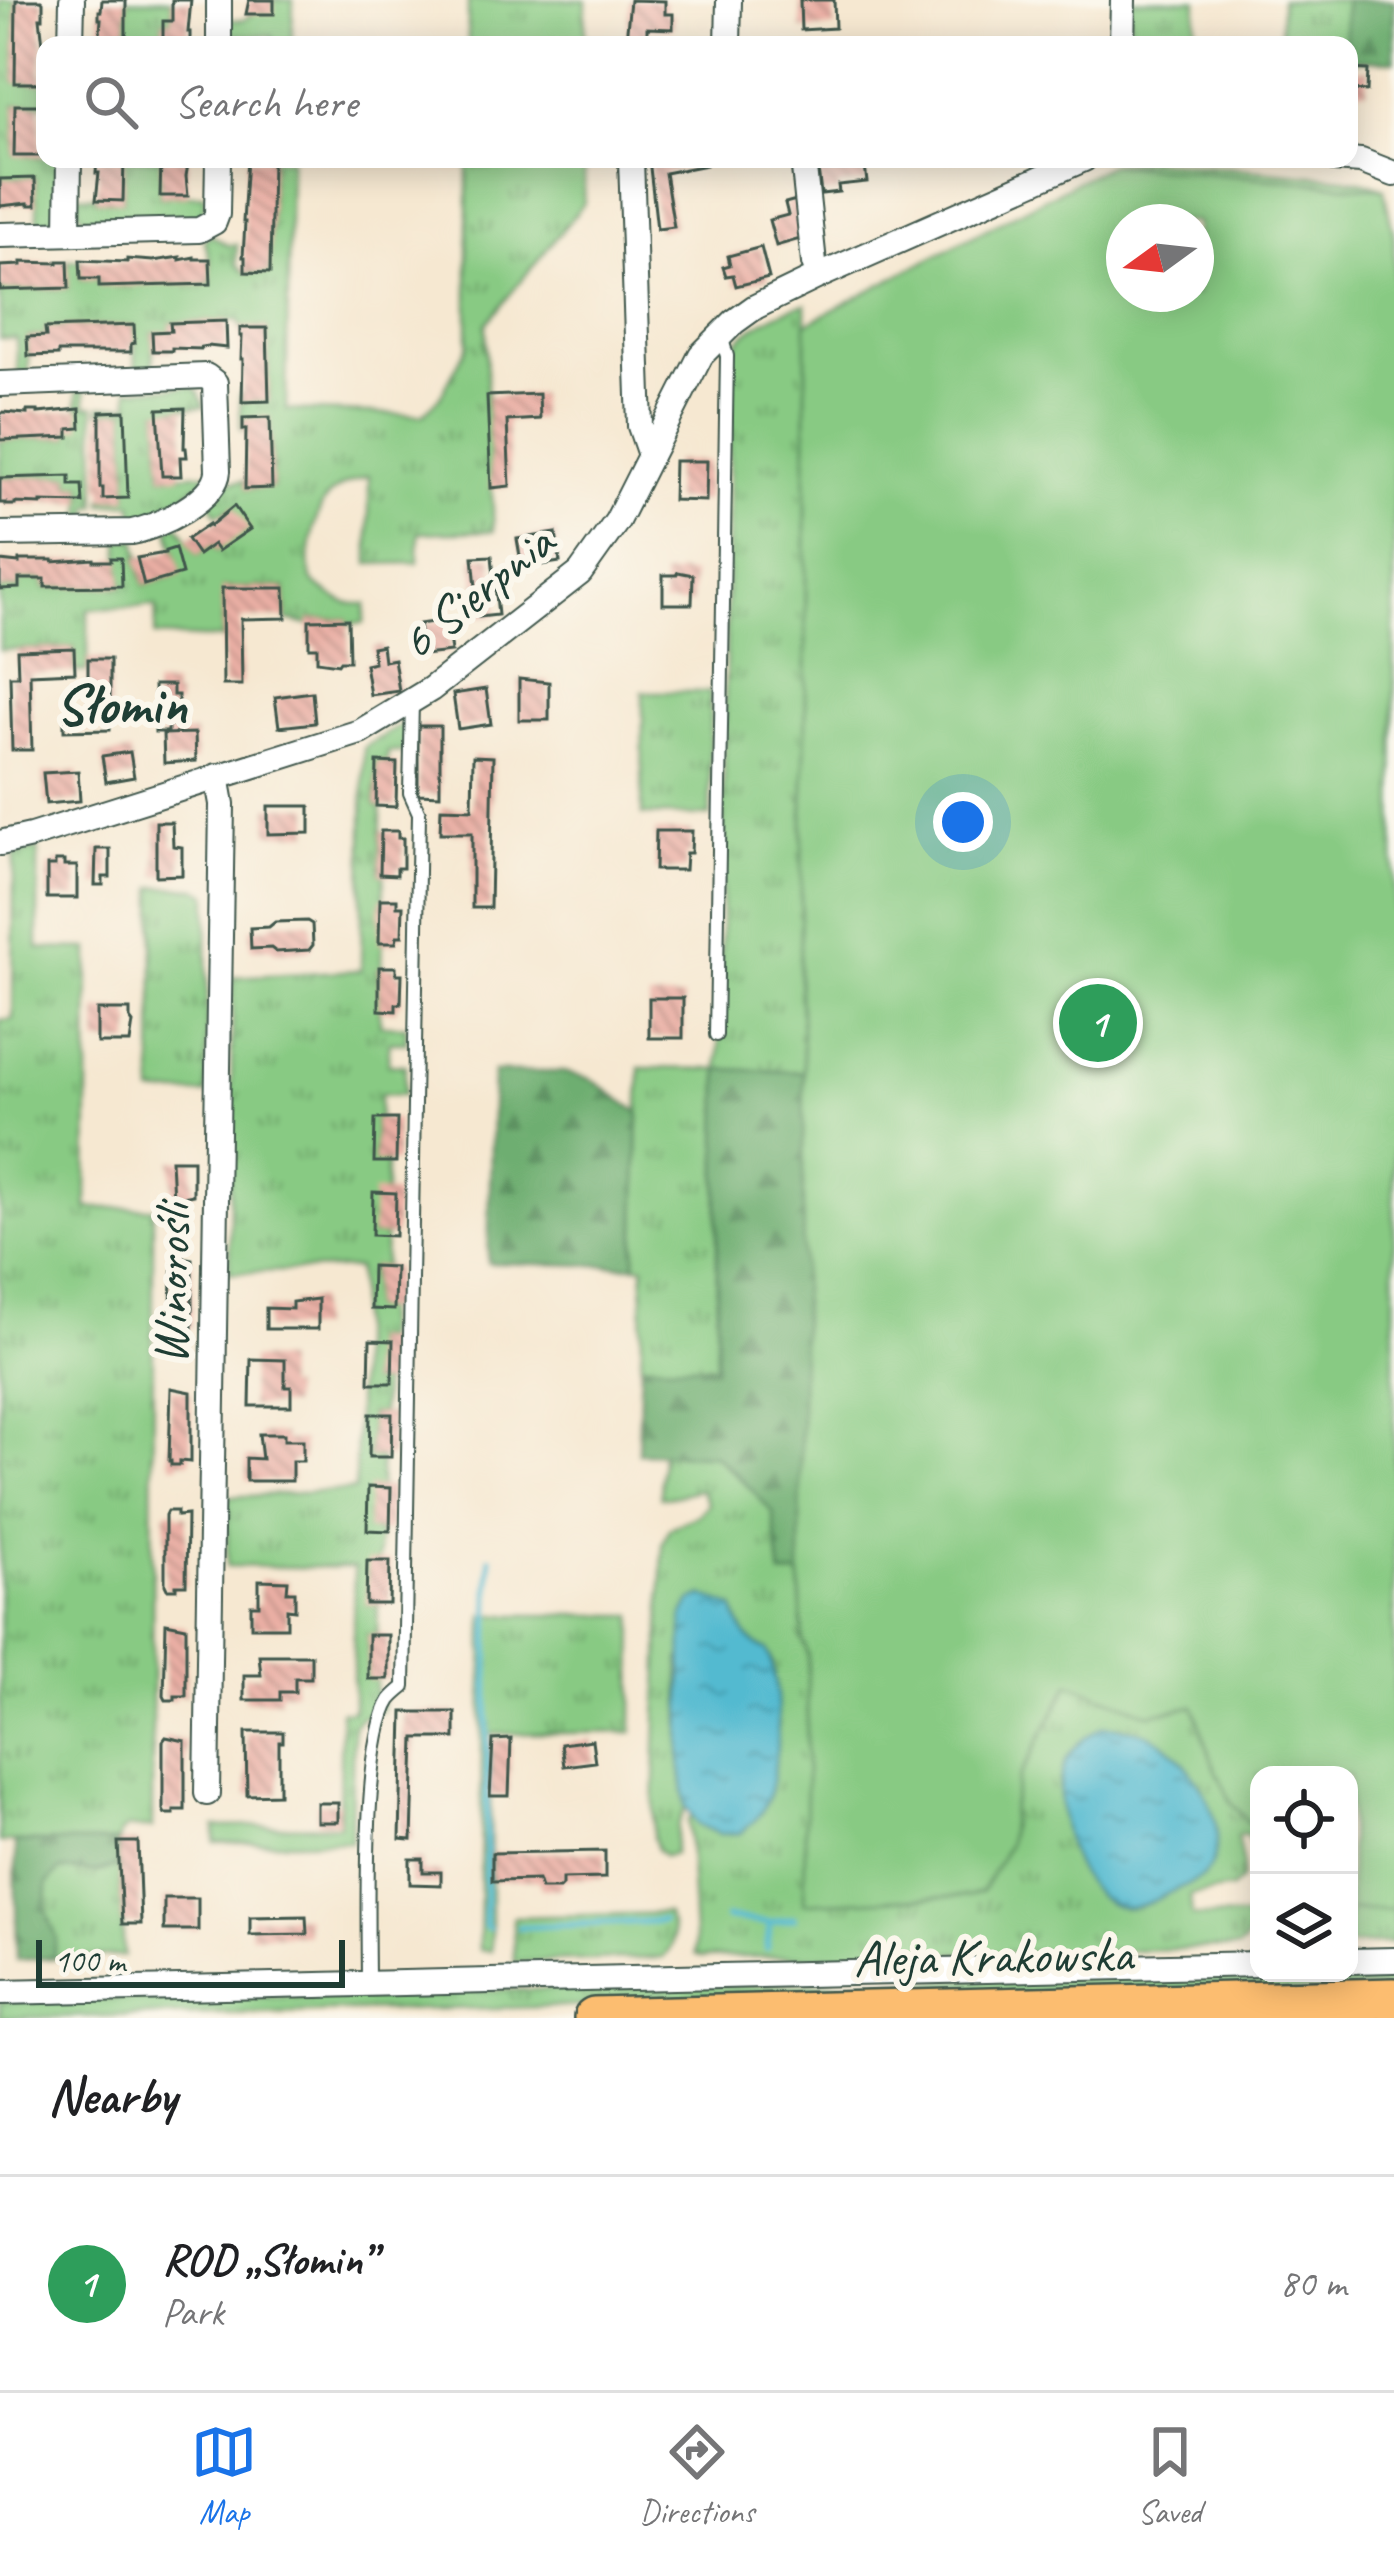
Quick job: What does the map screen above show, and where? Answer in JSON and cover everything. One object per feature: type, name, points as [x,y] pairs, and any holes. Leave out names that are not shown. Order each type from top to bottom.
[{"type":"main road","name":"Aleja Krakowska","points":[[594,2018],[1394,1998]]},
{"type":"street","points":[[71,0],[71,36]]},
{"type":"street","points":[[219,0],[219,36]]},
{"type":"street","points":[[728,36],[729,0]]},
{"type":"street","points":[[1122,36],[1123,0]]},
{"type":"street","points":[[1358,161],[1393,170]]},
{"type":"street","points":[[68,232],[69,168]]},
{"type":"street","points":[[0,235],[199,230],[214,222],[217,214],[218,168]]},
{"type":"street","points":[[632,168],[640,426],[650,455]]},
{"type":"street","points":[[804,168],[814,263],[820,276]]},
{"type":"street","name":"6 Sierpnia","points":[[0,843],[360,732],[412,701],[580,573],[617,521],[701,355],[720,335],[755,307],[1064,168]]},
{"type":"street","points":[[0,384],[206,376],[215,383],[218,471],[210,492],[146,529],[0,534]]},
{"type":"street","name":"Winorośli","points":[[207,1793],[222,804],[217,776]]},
{"type":"street","points":[[1358,1961],[1394,1960]]},
{"type":"street","points":[[0,1992],[1250,1964]]},
{"type":"lane","points":[[716,1035],[727,356],[720,335]]},
{"type":"lane","points":[[368,1983],[374,1763],[390,1701],[404,1687],[419,813],[410,793],[412,701]]},
{"type":"green space","points":[[0,0],[16,0],[15,82],[36,83],[36,104],[15,105],[14,155],[36,157],[36,168],[59,168],[58,212],[49,222],[38,224],[35,178],[0,179]]},
{"type":"green space","points":[[126,0],[172,0],[172,21],[163,22],[163,36],[126,36]]},
{"type":"green space","points":[[274,0],[293,0],[292,36],[227,35],[227,20],[244,20]]},
{"type":"green space","points":[[468,0],[586,0],[585,36],[468,36]]},
{"type":"green space","points":[[1130,0],[1197,0],[1196,36],[1130,36]]},
{"type":"green space","points":[[1281,0],[1345,0],[1345,36],[1280,36]]},
{"type":"green space","points":[[1345,0],[1394,0],[1394,61],[1358,60],[1358,36],[1345,36]]},
{"type":"green space","points":[[124,168],[161,168],[161,196],[205,195],[201,213],[192,220],[86,221],[78,210],[78,195],[123,201]]},
{"type":"green space","points":[[272,168],[290,168],[286,410],[423,415],[440,397],[468,345],[468,168],[584,168],[584,203],[486,324],[494,531],[419,533],[418,563],[369,564],[369,476],[326,499],[310,553],[314,583],[344,602],[366,604],[364,623],[310,620],[309,625],[287,620],[285,588],[223,588],[222,639],[155,636],[156,606],[88,609],[88,671],[75,672],[74,648],[0,650],[0,589],[19,588],[19,579],[45,579],[47,587],[121,586],[120,540],[136,539],[144,585],[181,574],[169,529],[178,524],[198,554],[213,544],[218,551],[234,507],[217,514],[209,502],[229,482],[245,481],[246,489],[272,487],[270,418],[241,430],[240,393],[243,402],[269,400],[267,328],[240,328],[239,321],[171,323],[171,331],[152,333],[154,368],[136,369],[134,325],[46,328],[46,336],[27,337],[29,373],[18,374],[16,338],[0,338],[0,290],[68,288],[68,261],[80,260],[81,279],[99,279],[99,286],[211,283],[204,239],[211,235],[237,245],[236,264],[245,272],[269,273]]},
{"type":"green space","points":[[1102,168],[1154,168],[1384,189],[1394,238],[1394,1111],[1389,1112],[1394,1139],[1394,1909],[1358,1910],[1358,1766],[1250,1766],[1250,1824],[1231,1802],[1194,1706],[1150,1714],[1070,1683],[1020,1776],[1008,1844],[982,1891],[969,1896],[804,1903],[808,1654],[803,1641],[800,1575],[804,1072],[799,975],[806,712],[806,324]]},
{"type":"green space","points":[[1154,168],[1237,168],[1345,178],[1384,189]]},
{"type":"green space","points":[[806,304],[806,712],[799,975],[804,1072],[719,1070],[716,1367],[641,1364],[644,1266],[635,1266],[640,1068],[719,1069],[731,361],[737,342],[750,330]]},
{"type":"green space","points":[[191,387],[204,406],[158,410],[162,476],[206,473],[205,480],[163,507],[134,518],[133,503],[103,504],[103,499],[128,497],[125,412],[100,412],[100,406],[130,405],[129,389]]},
{"type":"green space","points":[[77,391],[85,391],[86,406],[94,406],[97,506],[90,506],[90,522],[83,522],[82,485],[70,485],[70,476],[0,478],[0,440],[69,437],[78,410]]},
{"type":"green space","points":[[643,692],[710,692],[710,816],[642,815]]},
{"type":"green space","points":[[405,723],[404,752],[388,752],[387,762],[377,763],[380,873],[384,874],[380,1025],[406,1026],[406,1042],[389,1042],[388,1064],[405,1065],[404,1095],[380,1094],[379,1119],[375,1120],[374,1161],[386,1162],[385,1193],[372,1235],[385,1235],[384,1266],[372,1267],[371,1308],[383,1309],[383,1340],[371,1340],[370,1383],[382,1383],[381,1414],[370,1414],[369,1456],[380,1457],[380,1488],[367,1529],[379,1531],[378,1561],[367,1604],[378,1604],[377,1635],[368,1636],[368,1678],[376,1679],[375,1694],[382,1695],[382,1710],[361,1717],[353,1726],[351,1841],[215,1843],[215,1827],[339,1825],[341,1711],[353,1711],[354,1568],[227,1566],[228,1497],[355,1490],[358,1287],[357,1268],[229,1273],[233,977],[361,970],[364,747]]},
{"type":"green space","points":[[38,849],[38,948],[89,949],[87,1208],[153,1208],[152,1828],[128,1828],[118,1842],[0,1842],[0,1020],[13,1019],[14,855]]},
{"type":"green space","points":[[154,887],[197,888],[208,894],[206,1094],[153,1094]]},
{"type":"green space","points":[[719,1069],[804,1072],[800,1575],[781,1575],[773,1513],[714,1455],[638,1453],[641,1364],[716,1366]]},
{"type":"green space","points":[[493,1072],[564,1072],[591,1079],[639,1112],[635,1266],[488,1263]]},
{"type":"green space","points":[[662,1453],[714,1455],[773,1513],[781,1575],[800,1575],[803,1641],[808,1654],[1012,1807],[1020,1776],[1070,1683],[1150,1714],[1194,1706],[1231,1802],[1250,1824],[1250,1842],[1247,1834],[1237,1836],[1242,1879],[1231,1889],[1190,1895],[1192,1916],[1244,1917],[1249,1929],[1245,1942],[1238,1948],[695,1955],[688,1821],[692,1815],[714,1831],[741,1833],[774,1665],[767,1650],[744,1634],[734,1608],[680,1659],[686,1807],[674,1854],[664,1856],[653,1837],[663,1543],[669,1528],[698,1515],[708,1504],[701,1490],[660,1497]]},
{"type":"green space","points":[[484,1615],[634,1615],[633,1732],[490,1734],[491,1951],[479,1949]]},
{"type":"green space","points":[[15,1842],[118,1842],[119,1866],[97,1872],[60,1870],[47,1884],[46,1910],[57,1939],[53,1958],[17,1960]]},
{"type":"green space","points":[[119,1866],[124,1956],[53,1958],[57,1939],[46,1910],[46,1884],[60,1870],[97,1872]]},
{"type":"green space","points":[[1394,1909],[1394,1943],[1358,1945],[1358,1910]]},
{"type":"green space","points":[[666,1913],[672,1936],[663,1958],[514,1962],[513,1917]]},
{"type":"green space","points":[[1394,1969],[1394,1987],[0,2018],[0,2002],[1250,1973],[1250,1982],[1358,1982],[1358,1970]]},
{"type":"water","points":[[704,1596],[734,1608],[745,1634],[767,1650],[776,1683],[778,1726],[771,1788],[761,1812],[741,1833],[719,1834],[698,1824],[686,1807],[681,1769],[683,1617],[691,1602]]},
{"type":"water","points":[[1104,1726],[1144,1733],[1169,1748],[1193,1774],[1215,1823],[1215,1855],[1206,1873],[1132,1908],[1108,1903],[1092,1890],[1070,1850],[1060,1803],[1068,1757]]},
{"type":"building","points":[[16,0],[41,0],[36,83],[15,83]]},
{"type":"building","points":[[102,0],[126,0],[126,36],[100,36]]},
{"type":"building","points":[[172,0],[191,0],[190,36],[163,36],[163,21],[172,21]]},
{"type":"building","points":[[249,0],[274,0],[274,14],[246,14]]},
{"type":"building","points":[[630,0],[665,1],[665,14],[673,14],[673,29],[647,28],[647,36],[626,36]]},
{"type":"building","points":[[800,0],[834,0],[835,28],[801,30]]},
{"type":"building","points":[[1358,69],[1368,70],[1367,91],[1358,90]]},
{"type":"building","points":[[15,105],[36,105],[36,156],[14,156]]},
{"type":"building","points":[[96,168],[124,168],[123,201],[96,200]]},
{"type":"building","points":[[161,168],[187,168],[188,196],[160,196]]},
{"type":"building","points":[[246,168],[272,168],[270,273],[245,272]]},
{"type":"building","points":[[650,168],[691,168],[665,173],[674,227],[657,229]]},
{"type":"building","points":[[818,168],[865,168],[867,182],[838,185],[839,192],[821,194]]},
{"type":"building","points":[[35,178],[36,205],[0,206],[0,179]]},
{"type":"building","points":[[800,199],[804,238],[776,246],[769,220],[788,215],[785,203]]},
{"type":"building","points":[[761,247],[769,278],[736,286],[733,275],[726,276],[723,267],[730,265],[728,256]]},
{"type":"building","points":[[210,259],[211,284],[99,287],[99,279],[81,279],[80,260]]},
{"type":"building","points":[[68,261],[69,288],[0,290],[0,266]]},
{"type":"building","points":[[226,321],[227,348],[153,351],[152,332],[171,331],[170,323]]},
{"type":"building","points":[[134,325],[131,352],[28,356],[27,337],[46,336],[45,328]]},
{"type":"building","points":[[240,328],[267,328],[269,401],[242,402]]},
{"type":"building","points":[[539,394],[540,419],[507,421],[510,486],[491,488],[487,396]]},
{"type":"building","points":[[185,408],[187,457],[180,457],[181,476],[162,476],[158,409]]},
{"type":"building","points":[[80,409],[81,428],[69,429],[69,437],[0,440],[3,412]]},
{"type":"building","points":[[125,411],[128,498],[103,499],[100,412]]},
{"type":"building","points":[[270,417],[272,488],[245,489],[243,418]]},
{"type":"building","points":[[674,461],[707,461],[706,501],[673,500]]},
{"type":"building","points":[[70,476],[70,485],[82,485],[83,503],[0,503],[0,478]]},
{"type":"building","points":[[234,506],[250,529],[218,551],[213,544],[198,555],[187,539]]},
{"type":"building","points":[[556,533],[560,562],[522,568],[517,539]]},
{"type":"building","points":[[175,548],[182,574],[144,585],[137,558]]},
{"type":"building","points":[[492,556],[498,615],[479,617],[473,557]]},
{"type":"building","points":[[121,558],[122,586],[45,587],[45,579],[19,579],[19,588],[0,589],[0,561]]},
{"type":"building","points":[[663,575],[693,575],[692,604],[663,604]]},
{"type":"building","points":[[222,588],[285,588],[286,618],[241,619],[242,685],[223,685]]},
{"type":"building","points":[[348,619],[349,661],[317,661],[317,647],[309,647],[309,620]]},
{"type":"building","points":[[447,620],[451,652],[423,655],[419,624]]},
{"type":"building","points":[[382,645],[384,661],[394,659],[399,691],[370,695],[365,664],[374,662],[372,647]]},
{"type":"building","points":[[74,648],[75,672],[30,674],[32,750],[12,750],[10,676],[18,676],[17,650]]},
{"type":"building","points":[[88,659],[110,659],[110,730],[64,731],[64,713],[88,713]]},
{"type":"building","points":[[519,679],[549,682],[549,720],[519,720]]},
{"type":"building","points":[[154,685],[173,685],[173,695],[178,695],[168,732],[155,732]]},
{"type":"building","points":[[486,689],[491,724],[458,729],[453,694]]},
{"type":"building","points":[[312,692],[315,723],[279,727],[275,697]]},
{"type":"building","points":[[418,726],[440,726],[440,795],[418,794]]},
{"type":"building","points":[[195,733],[196,761],[164,763],[163,734]]},
{"type":"building","points":[[130,752],[134,777],[106,782],[102,756]]},
{"type":"building","points":[[473,756],[493,757],[490,908],[472,908],[472,833],[440,833],[441,808],[472,809]]},
{"type":"building","points":[[377,762],[397,763],[396,807],[376,806]]},
{"type":"building","points":[[78,771],[80,801],[46,804],[43,773]]},
{"type":"building","points":[[268,806],[310,806],[310,833],[268,834]]},
{"type":"building","points":[[156,822],[172,822],[173,846],[182,847],[182,875],[156,876]]},
{"type":"building","points":[[381,831],[398,831],[398,838],[403,838],[403,868],[397,868],[397,875],[380,874]]},
{"type":"building","points":[[656,831],[692,831],[685,870],[655,870]]},
{"type":"building","points":[[96,849],[110,849],[110,877],[103,877],[103,885],[95,885]]},
{"type":"building","points":[[55,861],[77,866],[77,898],[47,898],[47,866],[55,866]]},
{"type":"building","points":[[380,899],[397,899],[397,906],[403,906],[402,936],[397,936],[396,943],[379,943]]},
{"type":"building","points":[[312,924],[309,950],[251,949],[250,928]]},
{"type":"building","points":[[379,967],[396,967],[396,974],[402,974],[401,1004],[396,1004],[396,1011],[379,1010]]},
{"type":"building","points":[[649,998],[683,998],[683,1038],[649,1038]]},
{"type":"building","points":[[97,1010],[130,1010],[130,1043],[97,1043]]},
{"type":"building","points":[[375,1119],[397,1119],[396,1162],[374,1162]]},
{"type":"building","points":[[171,1160],[193,1160],[193,1195],[173,1199]]},
{"type":"building","points":[[373,1192],[396,1193],[395,1236],[372,1235]]},
{"type":"building","points":[[173,1255],[192,1259],[192,1328],[181,1332],[170,1328]]},
{"type":"building","points":[[372,1266],[395,1267],[394,1310],[371,1309]]},
{"type":"building","points":[[318,1299],[318,1329],[266,1329],[266,1308],[292,1309],[292,1302]]},
{"type":"building","points":[[370,1340],[393,1341],[392,1383],[369,1383]]},
{"type":"building","points":[[251,1359],[285,1360],[291,1406],[250,1406]]},
{"type":"building","points":[[171,1388],[191,1392],[191,1462],[180,1461],[180,1465],[169,1461]]},
{"type":"building","points":[[370,1414],[392,1414],[391,1457],[369,1457]]},
{"type":"building","points":[[259,1434],[303,1440],[303,1461],[292,1461],[292,1481],[246,1481],[246,1458],[262,1459]]},
{"type":"building","points":[[368,1487],[391,1488],[390,1531],[367,1530]]},
{"type":"building","points":[[167,1511],[187,1515],[186,1585],[176,1585],[176,1589],[165,1585]]},
{"type":"building","points":[[367,1561],[390,1561],[389,1604],[366,1604]]},
{"type":"building","points":[[259,1580],[288,1581],[287,1592],[295,1592],[295,1610],[287,1609],[287,1627],[251,1627],[251,1605],[259,1605]]},
{"type":"building","points":[[166,1623],[186,1627],[186,1696],[175,1696],[175,1700],[164,1696]]},
{"type":"building","points":[[368,1635],[388,1635],[388,1679],[368,1679]]},
{"type":"building","points":[[259,1655],[311,1655],[311,1678],[295,1678],[295,1692],[280,1692],[280,1700],[244,1700],[244,1675],[261,1675]]},
{"type":"building","points":[[403,1712],[455,1712],[455,1738],[415,1738],[412,1840],[400,1839]]},
{"type":"building","points":[[246,1732],[283,1732],[279,1794],[247,1795]]},
{"type":"building","points":[[166,1737],[185,1741],[185,1810],[174,1810],[174,1814],[163,1810]]},
{"type":"building","points":[[511,1739],[509,1796],[490,1796],[493,1740]]},
{"type":"building","points":[[592,1740],[595,1762],[564,1766],[561,1744]]},
{"type":"building","points":[[317,1803],[338,1803],[338,1822],[317,1822]]},
{"type":"building","points":[[118,1842],[138,1842],[141,1924],[122,1924]]},
{"type":"building","points":[[605,1851],[605,1878],[562,1879],[559,1889],[541,1889],[538,1880],[492,1881],[492,1853]]},
{"type":"building","points":[[410,1859],[423,1859],[423,1872],[441,1872],[441,1885],[410,1884]]},
{"type":"building","points":[[164,1898],[198,1898],[198,1930],[164,1930]]},
{"type":"building","points":[[306,1916],[307,1934],[250,1935],[250,1917]]},
{"type":"waterway","points":[[488,1928],[490,1558]]},
{"type":"waterway","points":[[726,1918],[770,1923]]},
{"type":"waterway","points":[[767,1949],[770,1923],[794,1918]]},
{"type":"waterway","points":[[519,1927],[662,1921]]},
{"type":"place","name":"ROD „Słomin”","points":[[1098,1023]]},
{"type":"district","name":"Słomin","points":[[121,703]]}]
